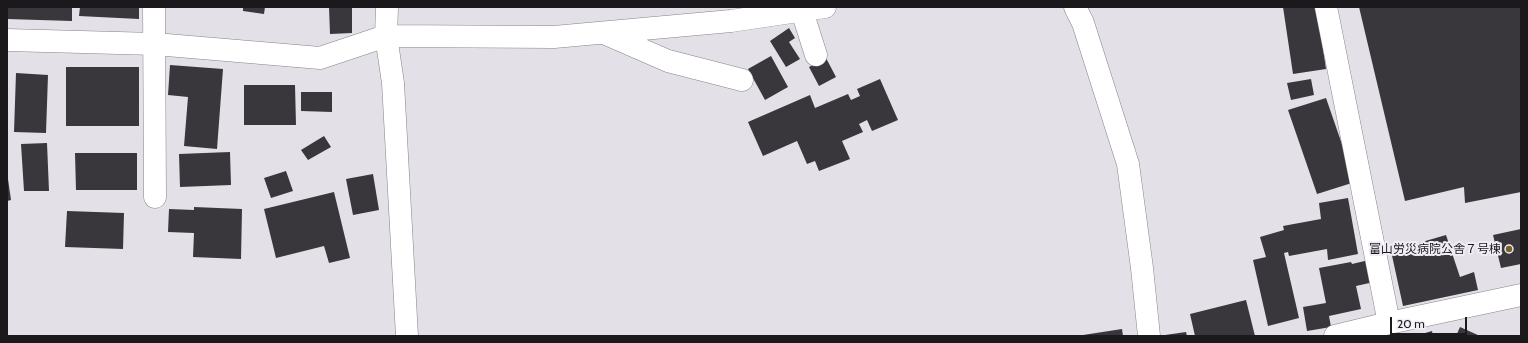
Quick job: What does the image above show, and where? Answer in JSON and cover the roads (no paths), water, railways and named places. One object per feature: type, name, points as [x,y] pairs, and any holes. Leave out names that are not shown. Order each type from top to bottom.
[{"type":"street","points":[[154,7],[155,197]]},
{"type":"street","points":[[387,7],[386,36],[393,83],[407,336]]},
{"type":"street","points":[[7,40],[155,44],[320,58],[386,36],[554,37],[731,21],[825,7]]},
{"type":"street","points":[[1076,7],[1084,23],[1128,164],[1142,268],[1149,336]]},
{"type":"street","points":[[1326,7],[1389,323]]},
{"type":"street","points":[[802,10],[816,55]]},
{"type":"street","points":[[603,33],[668,61],[742,80]]},
{"type":"street","points":[[1335,336],[1521,295]]},
{"type":"place","name":"富山労災病院公舎７号棟","points":[[1509,249]]}]
